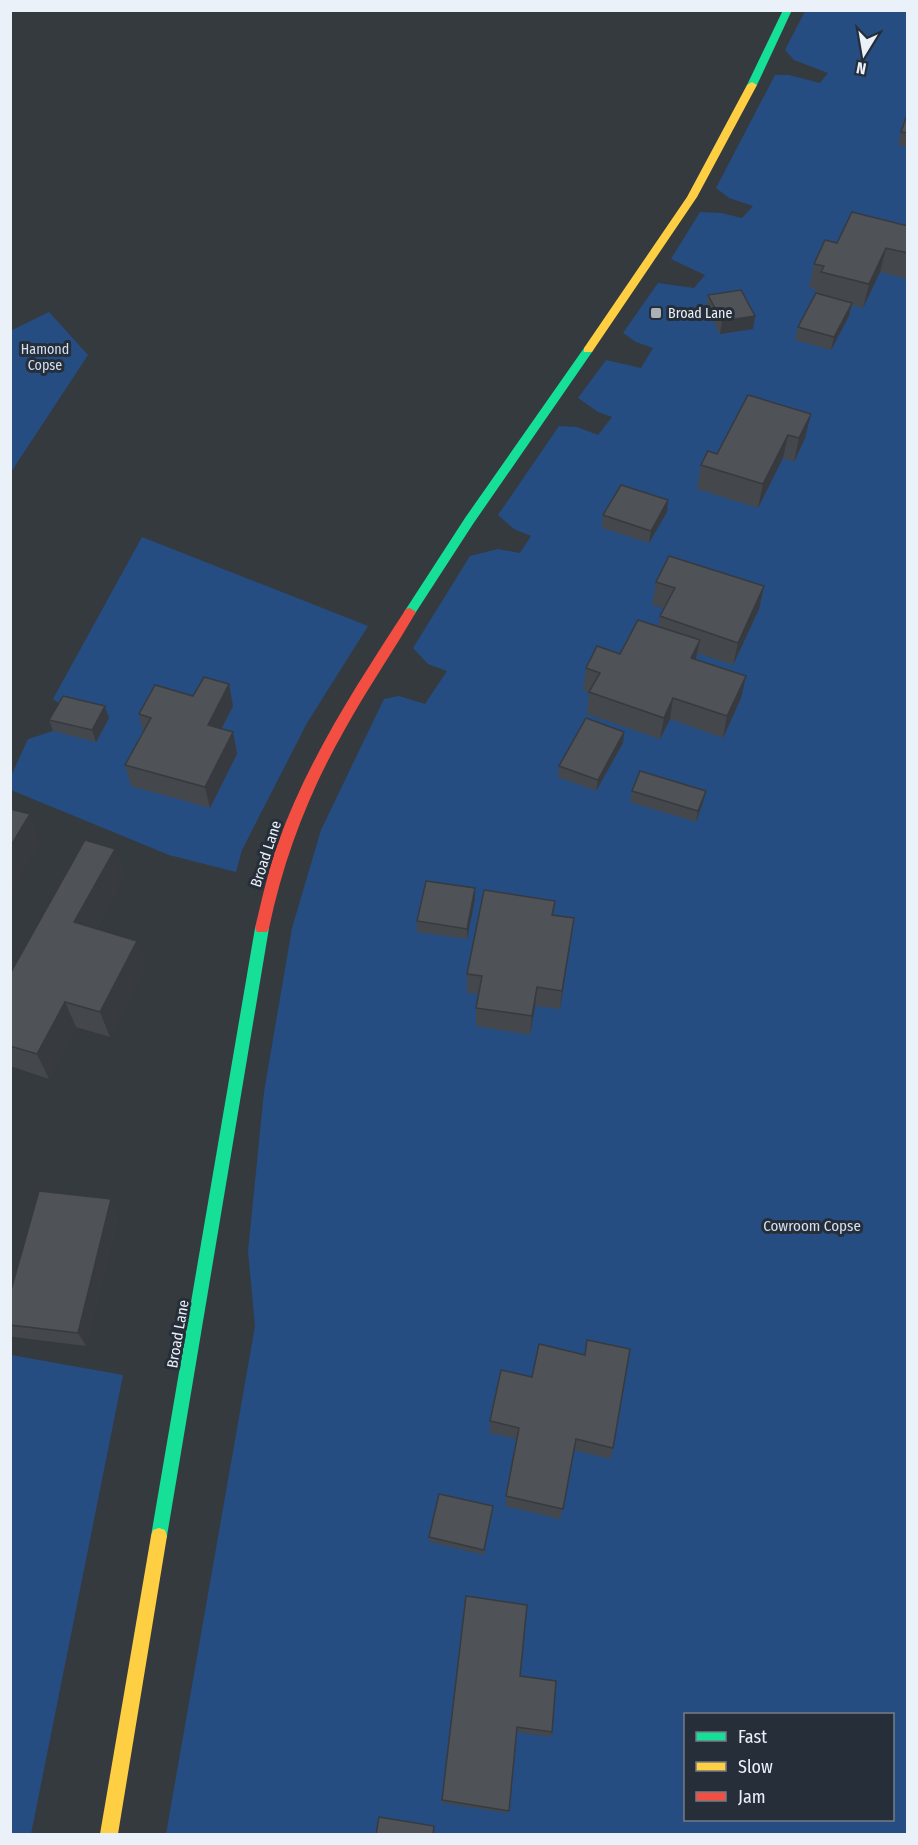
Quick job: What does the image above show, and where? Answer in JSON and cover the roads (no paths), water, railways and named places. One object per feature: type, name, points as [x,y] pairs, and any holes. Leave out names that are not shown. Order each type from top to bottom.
[{"type":"street","name":"Broad Lane","points":[[110,1834],[265,912],[288,834],[320,761],[377,663],[469,521],[648,265],[692,197],[765,61],[788,10]]},
{"type":"place","name":"Broad Lane","points":[[656,313]]},
{"type":"park label","name":"Hamond Copse","points":[[45,358]]},
{"type":"park label","name":"Cowroom Copse","points":[[812,1226]]}]
